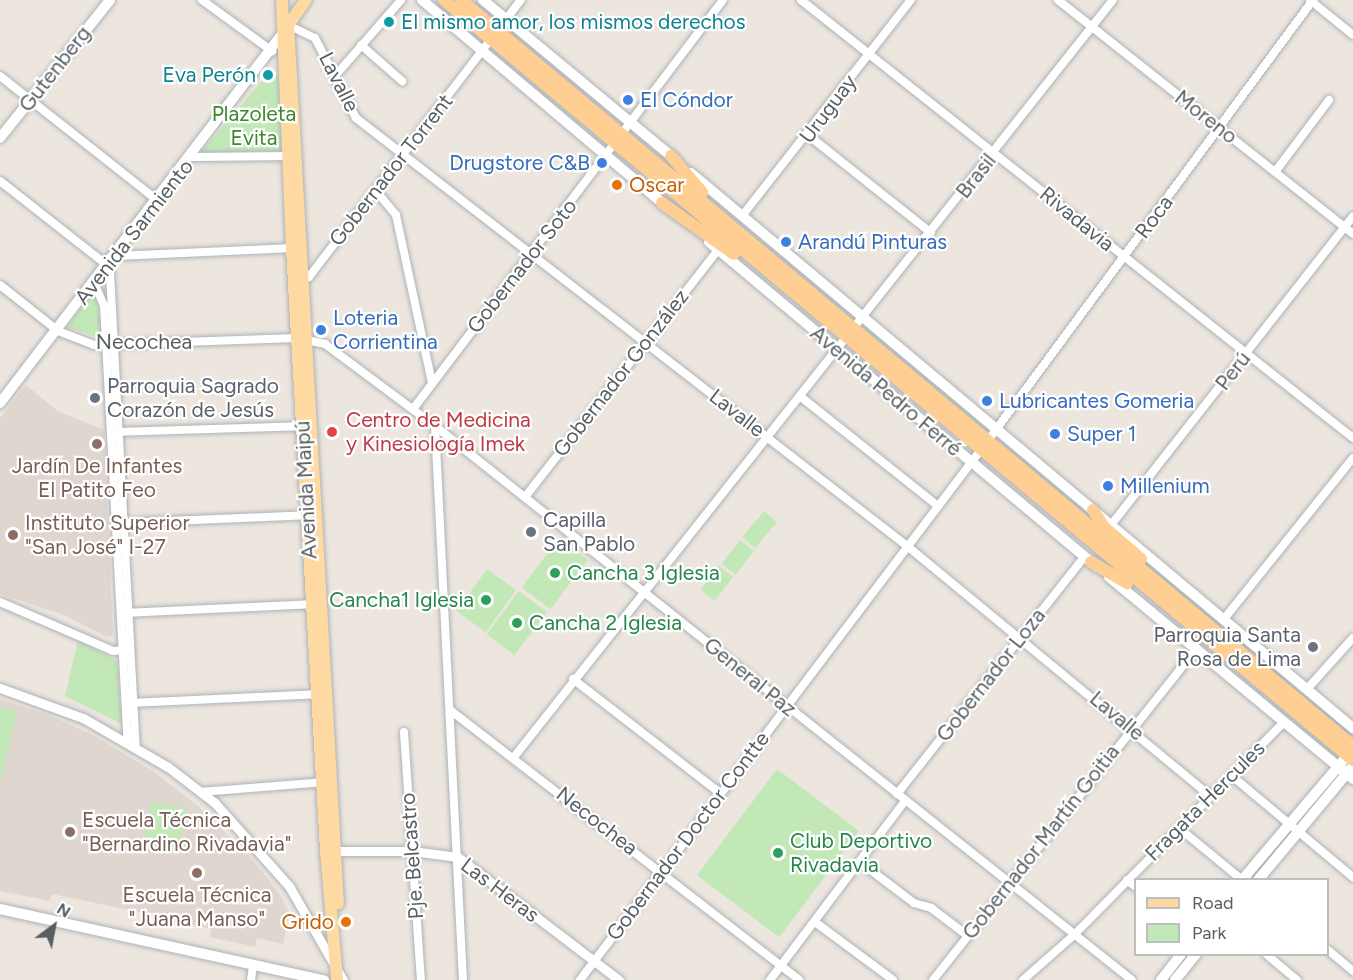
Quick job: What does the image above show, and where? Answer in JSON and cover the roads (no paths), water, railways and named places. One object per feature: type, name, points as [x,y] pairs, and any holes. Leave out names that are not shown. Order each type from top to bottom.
[{"type":"highway","name":"Avenida Pedro Ferré","points":[[444,0],[494,36],[620,140],[745,235],[1208,642],[1350,762]]},
{"type":"highway","name":"Avenida Pedro Ferré","points":[[461,0],[494,36]]},
{"type":"highway","name":"Avenida Pedro Ferré","points":[[620,140],[789,292],[855,330]]},
{"type":"highway","points":[[671,156],[745,235]]},
{"type":"highway","points":[[662,203],[789,292]]},
{"type":"highway","name":"Avenida Pedro Ferré","points":[[983,446],[1217,633],[1350,762]]},
{"type":"highway","points":[[1093,510],[1104,527],[1160,574],[1217,633]]},
{"type":"highway","points":[[1088,559],[1118,577],[1208,642]]},
{"type":"main road","name":"Gutenberg","points":[[0,138],[110,0]]},
{"type":"main road","name":"Avenida Maipú","points":[[282,0],[337,980]]},
{"type":"main road","name":"Avenida Sarmiento","points":[[2,396],[58,331],[116,256],[272,51],[285,24],[306,0]]},
{"type":"main road","name":"Avenida Pedro Ferré","points":[[422,0],[1196,650],[1284,722],[1350,762]]},
{"type":"main road","name":"Avenida Pedro Ferré","points":[[483,0],[742,216],[855,330],[995,430],[1353,728]]},
{"type":"main road","name":"Avenida Maipú","points":[[281,36],[292,156]]},
{"type":"main road","points":[[1243,878],[1293,827],[1350,762]]},
{"type":"main road","points":[[1259,878],[1293,827]]},
{"type":"main road","name":"Avenida Maipú","points":[[330,851],[343,980]]},
{"type":"main road","points":[[0,909],[324,980]]},
{"type":"main road","points":[[1161,980],[1179,956]]},
{"type":"main road","points":[[1175,980],[1194,956]]},
{"type":"street","points":[[202,0],[272,51]]},
{"type":"street","points":[[335,76],[401,0]]},
{"type":"street","name":"Gobernador Torrent","points":[[298,280],[376,191],[521,0]]},
{"type":"street","name":"Gobernador Soto","points":[[413,409],[608,156],[723,0]]},
{"type":"street","name":"Rivadavia","points":[[801,0],[1353,438]]},
{"type":"street","name":"Uruguay","points":[[742,216],[808,135],[911,0]]},
{"type":"street","name":"Moreno","points":[[1058,0],[1353,234]]},
{"type":"street","name":"Brasil","points":[[514,756],[573,679],[855,330],[1113,0]]},
{"type":"street","points":[[1311,1],[1353,35]]},
{"type":"street","name":"Roca","points":[[971,462],[1311,1]]},
{"type":"street","name":"Lavalle","points":[[285,24],[315,38],[356,118],[533,252],[907,546],[1020,636],[1210,796]]},
{"type":"street","points":[[361,45],[402,81]]},
{"type":"street","points":[[0,76],[158,201]]},
{"type":"street","points":[[1275,172],[1329,100]]},
{"type":"street","points":[[808,135],[931,233]]},
{"type":"street","points":[[191,157],[292,156]]},
{"type":"street","points":[[0,181],[108,266],[132,745]]},
{"type":"street","points":[[376,191],[396,215],[432,383]]},
{"type":"street","name":"Perú","points":[[1111,525],[1353,216]]},
{"type":"street","points":[[116,256],[296,248]]},
{"type":"street","name":"Gobernador González","points":[[525,497],[644,341],[718,250]]},
{"type":"street","points":[[94,282],[104,305],[111,346]]},
{"type":"street","name":"Necochea","points":[[0,285],[58,331],[111,346],[302,338]]},
{"type":"street","name":"General Paz","points":[[302,338],[325,344],[435,426],[1132,980]]},
{"type":"street","points":[[801,397],[938,506]]},
{"type":"street","points":[[115,432],[307,426]]},
{"type":"street","points":[[435,426],[463,980]]},
{"type":"street","points":[[1224,619],[1353,458]]},
{"type":"street","name":"Gobernador Doctor Contte","points":[[580,980],[971,462]]},
{"type":"street","points":[[121,523],[312,514]]},
{"type":"street","name":"Gobernador Loza","points":[[897,794],[1020,636],[1088,559]]},
{"type":"street","points":[[0,602],[51,621],[113,651],[127,650]]},
{"type":"street","points":[[125,613],[316,604]]},
{"type":"street","points":[[1307,689],[1353,638]]},
{"type":"street","name":"Gobernador Martín Goitia","points":[[933,980],[1131,728],[1196,650]]},
{"type":"street","points":[[573,679],[720,793]]},
{"type":"street","points":[[0,687],[83,718],[132,745],[201,792],[273,864],[335,961],[343,980]]},
{"type":"street","points":[[130,703],[321,694]]},
{"type":"street","name":"Necochea","points":[[450,710],[514,756],[799,980]]},
{"type":"street","name":"Fragata Hercules","points":[[1023,980],[1074,934],[1284,722]]},
{"type":"street","name":"Pje. Belcastro","points":[[404,732],[421,980]]},
{"type":"street","points":[[1232,776],[1353,877]]},
{"type":"street","points":[[201,792],[327,782]]},
{"type":"street","points":[[770,980],[905,801]]},
{"type":"street","points":[[1179,828],[1241,878]]},
{"type":"street","name":"Las Heras","points":[[330,851],[412,851],[458,857],[619,980]]},
{"type":"street","points":[[860,862],[914,903],[931,908],[968,936]]},
{"type":"street","points":[[1127,880],[1134,885]]},
{"type":"street","points":[[815,922],[893,980]]},
{"type":"street","points":[[1329,951],[1353,971]]},
{"type":"street","points":[[1268,956],[1297,980]]},
{"type":"street","points":[[250,980],[253,965]]},
{"type":"place","name":"El mismo amor, los mismos derechos","points":[[389,22]]},
{"type":"place","name":"Eva Perón","points":[[268,75]]},
{"type":"place","name":"El Cóndor","points":[[628,100]]},
{"type":"place","name":"Drugstore C&B","points":[[602,163]]},
{"type":"place","name":"Oscar","points":[[617,185]]},
{"type":"place","name":"Arandú Pinturas","points":[[786,242]]},
{"type":"place","name":"Loteria Corrientina","points":[[321,330]]},
{"type":"place","name":"Parroquia Sagrado Corazón de Jesús","points":[[95,398]]},
{"type":"place","name":"Lubricantes Gomeria","points":[[987,401]]},
{"type":"place","name":"Centro de Medicina y Kinesiología Imek","points":[[332,432]]},
{"type":"place","name":"Super 1","points":[[1055,434]]},
{"type":"place","name":"Jardín De Infantes El Patito Feo","points":[[97,444]]},
{"type":"place","name":"Millenium","points":[[1108,486]]},
{"type":"place","name":"Capilla San Pablo","points":[[531,532]]},
{"type":"place","name":"Instituto Superior \"San José\" I-27","points":[[13,535]]},
{"type":"place","name":"Cancha 3 Iglesia","points":[[555,573]]},
{"type":"place","name":"Cancha1 Iglesia","points":[[486,600]]},
{"type":"place","name":"Cancha 2 Iglesia","points":[[517,623]]},
{"type":"place","name":"Parroquia Santa Rosa de Lima","points":[[1313,647]]},
{"type":"place","name":"Escuela Técnica \"Bernardino Rivadavia\"","points":[[70,832]]},
{"type":"place","name":"Club Deportivo Rivadavia","points":[[778,853]]},
{"type":"place","name":"Escuela Técnica \"Juana Manso\"","points":[[197,873]]},
{"type":"place","name":"Grido","points":[[346,922]]},
{"type":"park label","name":"Plazoleta Evita","points":[[254,126]]}]
